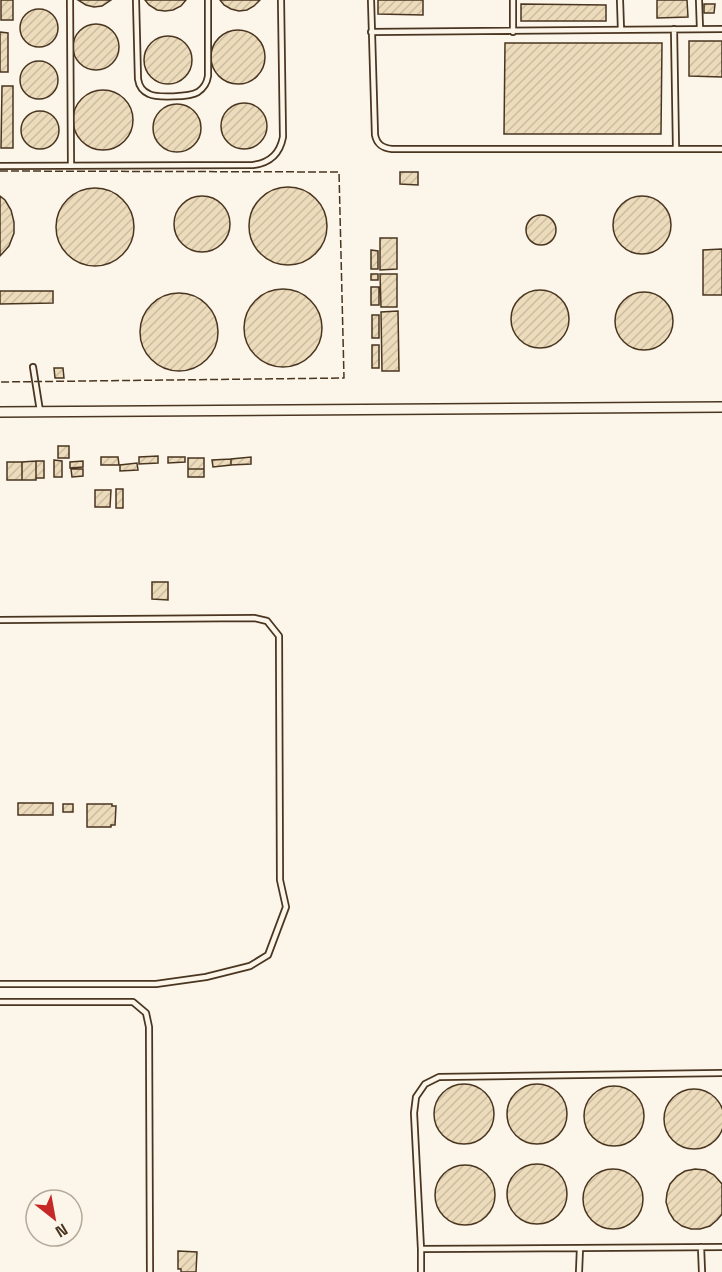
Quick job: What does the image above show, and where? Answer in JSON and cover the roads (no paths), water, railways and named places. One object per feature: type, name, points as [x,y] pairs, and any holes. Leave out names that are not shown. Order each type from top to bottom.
[{"type":"street","points":[[0,412],[722,407]]},
{"type":"lane","points":[[70,0],[71,165]]},
{"type":"lane","points":[[136,0],[138,79],[143,91],[155,96],[193,94],[205,85],[208,76],[208,0]]},
{"type":"lane","points":[[0,166],[253,165],[264,163],[277,152],[283,137],[280,0]]},
{"type":"lane","points":[[371,0],[375,135],[384,147],[392,149],[722,149]]},
{"type":"lane","points":[[513,0],[513,32]]},
{"type":"lane","points":[[621,0],[621,30]]},
{"type":"lane","points":[[699,0],[700,29]]},
{"type":"lane","points":[[371,32],[722,29]]},
{"type":"lane","points":[[674,30],[676,148]]},
{"type":"lane","points":[[33,367],[40,411]]},
{"type":"lane","points":[[0,620],[254,618],[267,621],[279,636],[280,880],[286,907],[268,955],[250,966],[206,977],[156,984],[0,984]]},
{"type":"lane","points":[[0,1002],[133,1002],[146,1013],[149,1026],[150,1272]]},
{"type":"lane","points":[[421,1272],[414,1113],[416,1097],[425,1083],[439,1077],[722,1074]]},
{"type":"lane","points":[[701,1247],[702,1272]]},
{"type":"lane","points":[[421,1249],[722,1247]]},
{"type":"lane","points":[[579,1248],[579,1272]]}]
